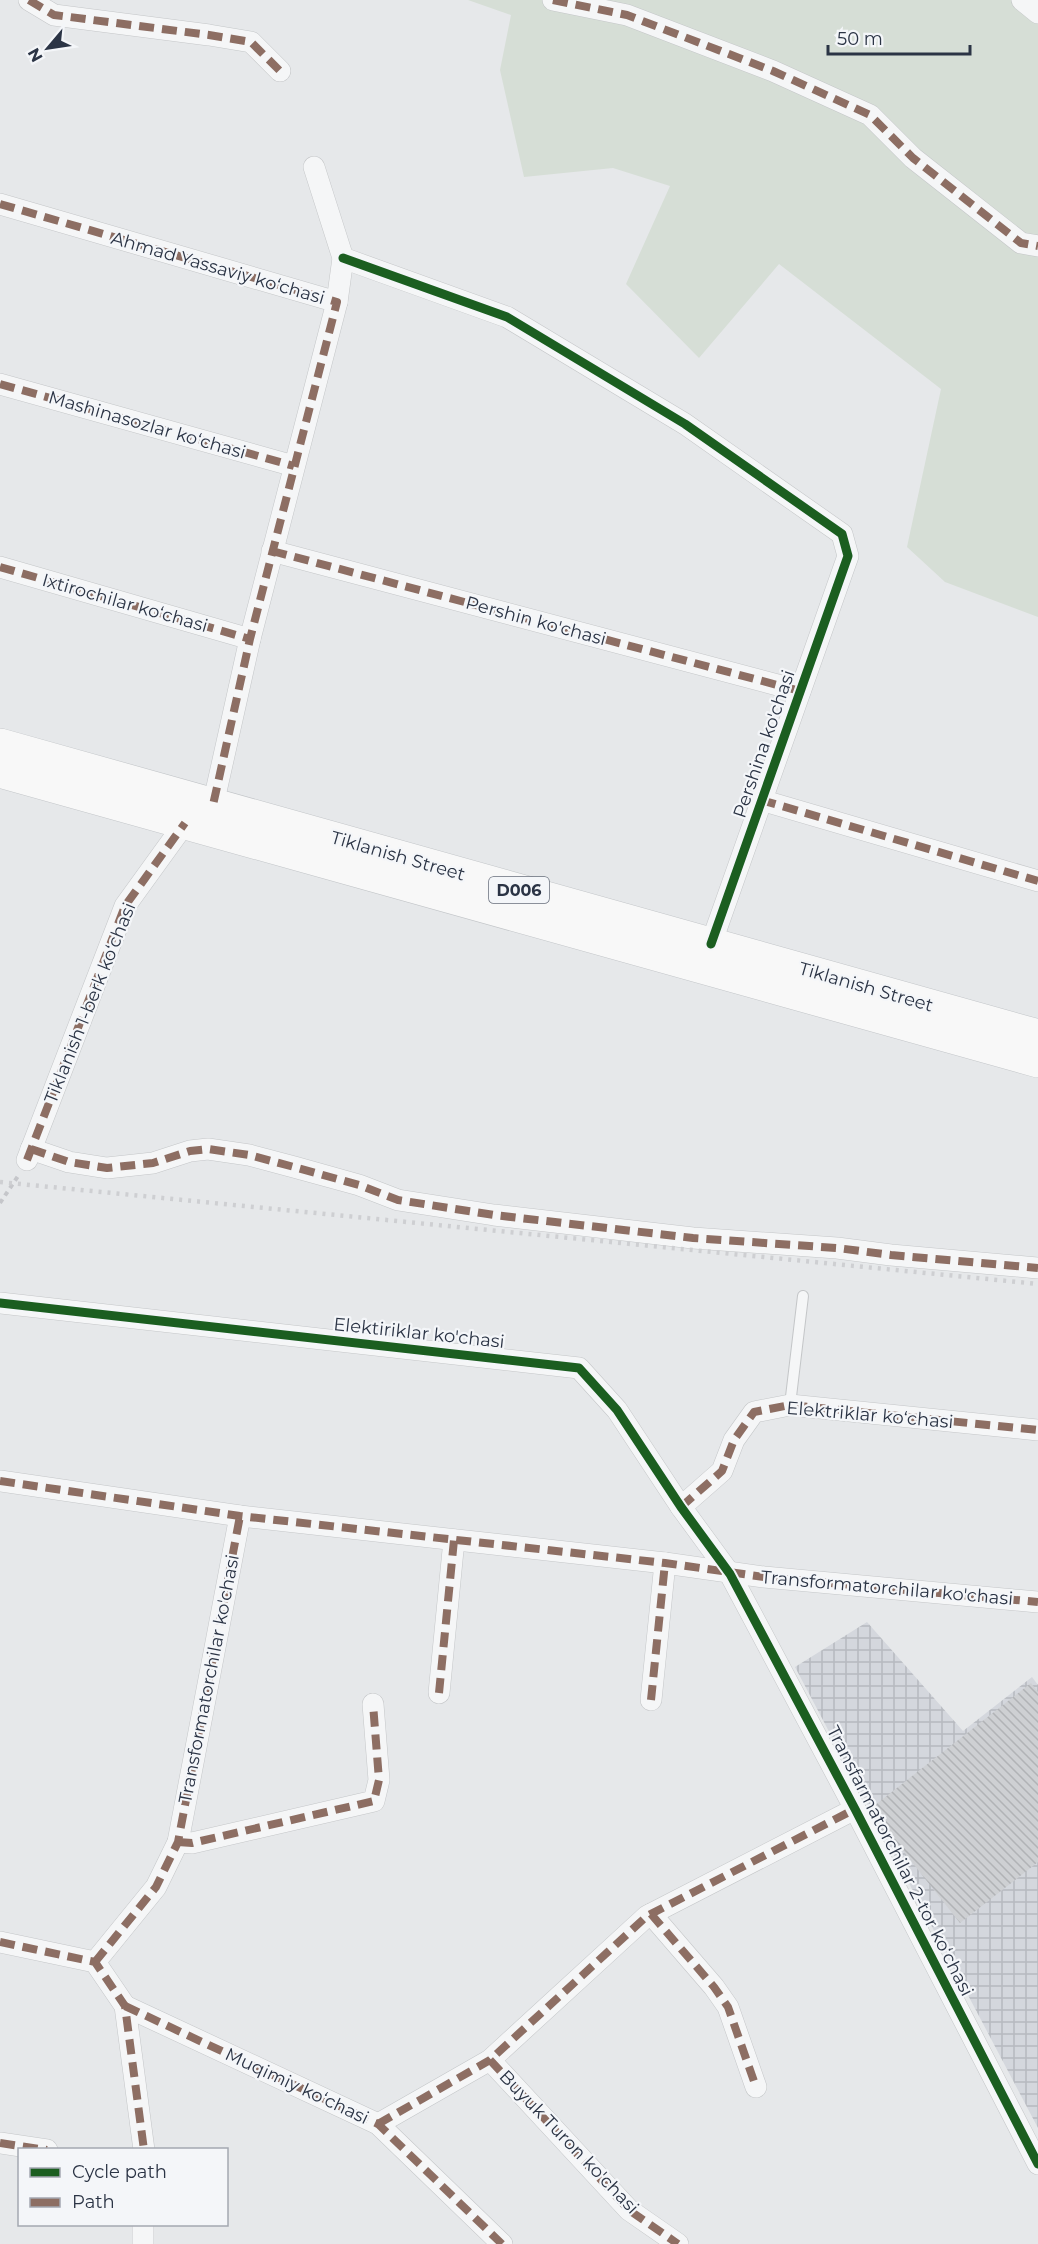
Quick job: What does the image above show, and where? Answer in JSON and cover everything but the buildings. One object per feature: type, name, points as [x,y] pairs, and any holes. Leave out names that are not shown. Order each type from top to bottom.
[{"type":"main road","name":"Tiklanish Street","points":[[0,745],[1038,1036]]},
{"type":"main road","name":"Tiklanish Street","points":[[0,771],[1038,1061]]},
{"type":"main road","points":[[185,824],[213,805]]},
{"type":"street","points":[[553,0],[627,15],[773,71],[870,115],[913,158],[1021,243],[1038,246]]},
{"type":"street","points":[[1022,0],[1038,13]]},
{"type":"street","points":[[40,3],[54,15],[251,42],[280,71]]},
{"type":"street","name":"Ahmad Yassaviy ko‘chasi","points":[[0,204],[337,302],[343,258],[314,167]]},
{"type":"street","name":"Pershina ko'chasi","points":[[343,258],[507,317],[685,424],[842,534],[848,556],[711,944]]},
{"type":"street","points":[[213,805],[250,639],[337,302]]},
{"type":"street","name":"Mashinasozlar ko‘chasi","points":[[0,384],[294,466]]},
{"type":"street","name":"Pershin ko'chasi","points":[[272,551],[800,691]]},
{"type":"street","name":"Ixtirochilar ko‘chasi","points":[[0,567],[250,639]]},
{"type":"street","points":[[761,800],[1038,881]]},
{"type":"street","name":"Tiklanish 1-berk ko‘chasi","points":[[29,1155],[125,906],[185,824]]},
{"type":"street","points":[[29,1155],[107,1168],[153,1162],[190,1151],[208,1149],[249,1155],[294,1167],[359,1185],[398,1200],[494,1215],[704,1239],[837,1248],[1038,1268]]},
{"type":"street","name":"Elektiriklar ko'chasi","points":[[0,1303],[579,1368],[617,1410],[681,1507],[730,1574]]},
{"type":"street","name":"Elektriklar ko‘chasi","points":[[681,1507],[722,1471],[734,1440],[754,1412],[790,1405],[1038,1430]]},
{"type":"street","name":"Transformatorchilar ko'chasi","points":[[0,1480],[240,1516],[664,1563],[730,1574],[1038,1602]]},
{"type":"street","name":"Transformatorchilar ko'chasi","points":[[178,1842],[240,1516]]},
{"type":"street","points":[[439,1693],[454,1540]]},
{"type":"street","points":[[651,1700],[664,1563]]},
{"type":"street","name":"Transfarmatorchilar 2-tor koʻchasi","points":[[730,1574],[855,1809],[1038,2164]]},
{"type":"street","points":[[95,1962],[156,1887],[178,1842],[192,1844],[374,1801],[379,1780],[373,1704]]},
{"type":"street","name":"Buyuk Turon ko'chasi","points":[[378,2124],[490,2060],[651,1914],[855,1809]]},
{"type":"street","points":[[651,1914],[714,1987],[728,2007],[756,2087]]},
{"type":"street","points":[[0,1942],[95,1962],[125,2006],[144,2148]]},
{"type":"street","name":"Muqimiy ko‘chasi","points":[[125,2006],[378,2124],[502,2244]]},
{"type":"street","name":"Buyuk Turon ko'chasi","points":[[490,2060],[629,2210],[678,2244]]},
{"type":"street","points":[[0,2143],[34,2148]]},
{"type":"street","points":[[143,2226],[143,2244]]},
{"type":"lane","points":[[790,1405],[803,1296]]},
{"type":"path","points":[[0,1203],[29,1155]]},
{"type":"shaded area","points":[[468,0],[1038,0],[1038,617],[945,582],[907,547],[941,389],[779,264],[699,358],[626,284],[670,186],[613,168],[524,177],[500,70],[511,15]]},
{"type":"shaded area","points":[[867,1622],[963,1731],[1032,1677],[1038,1685],[1038,2128],[795,1667]]},
{"type":"railway","points":[[0,1182],[1038,1284]]},
{"type":"marked path","points":[[29,0],[54,15],[251,42],[280,71]]},
{"type":"marked path","points":[[553,0],[627,15],[773,71],[870,115],[913,158],[1021,243],[1038,246]]},
{"type":"marked path","points":[[0,204],[337,302],[250,639],[213,805]]},
{"type":"marked path","points":[[0,384],[294,466]]},
{"type":"marked path","points":[[272,551],[800,691]]},
{"type":"marked path","points":[[0,567],[250,639]]},
{"type":"marked path","points":[[761,800],[1038,881]]},
{"type":"marked path","points":[[27,1160],[125,906],[185,823]]},
{"type":"marked path","points":[[31,1149],[69,1162],[107,1168],[153,1163],[190,1151],[208,1149],[249,1155],[294,1167],[359,1185],[398,1200],[494,1215],[693,1238],[837,1248],[1038,1268]]},
{"type":"marked path","points":[[681,1507],[722,1471],[734,1440],[754,1412],[790,1405],[1038,1430]]},
{"type":"marked path","points":[[0,1481],[240,1516],[665,1563],[764,1577],[1038,1602]]},
{"type":"marked path","points":[[95,1962],[156,1887],[178,1842],[240,1516]]},
{"type":"marked path","points":[[439,1693],[454,1540]]},
{"type":"marked path","points":[[651,1700],[665,1563]]},
{"type":"marked path","points":[[178,1842],[192,1843],[374,1801],[379,1780],[373,1704]]},
{"type":"marked path","points":[[378,2124],[490,2060],[647,1916],[855,1809]]},
{"type":"marked path","points":[[651,1914],[714,1987],[728,2007],[756,2087]]},
{"type":"marked path","points":[[0,1942],[95,1962],[125,2006],[144,2148]]},
{"type":"marked path","points":[[125,2006],[378,2124],[502,2244]]},
{"type":"marked path","points":[[490,2060],[629,2210],[678,2244]]},
{"type":"marked path","points":[[0,2143],[34,2148]]},
{"type":"cycle path","points":[[343,258],[507,317],[685,424],[842,534],[848,556],[711,944]]},
{"type":"cycle path","points":[[0,1303],[579,1368],[617,1410],[681,1507],[730,1574],[855,1809],[1038,2164]]}]
